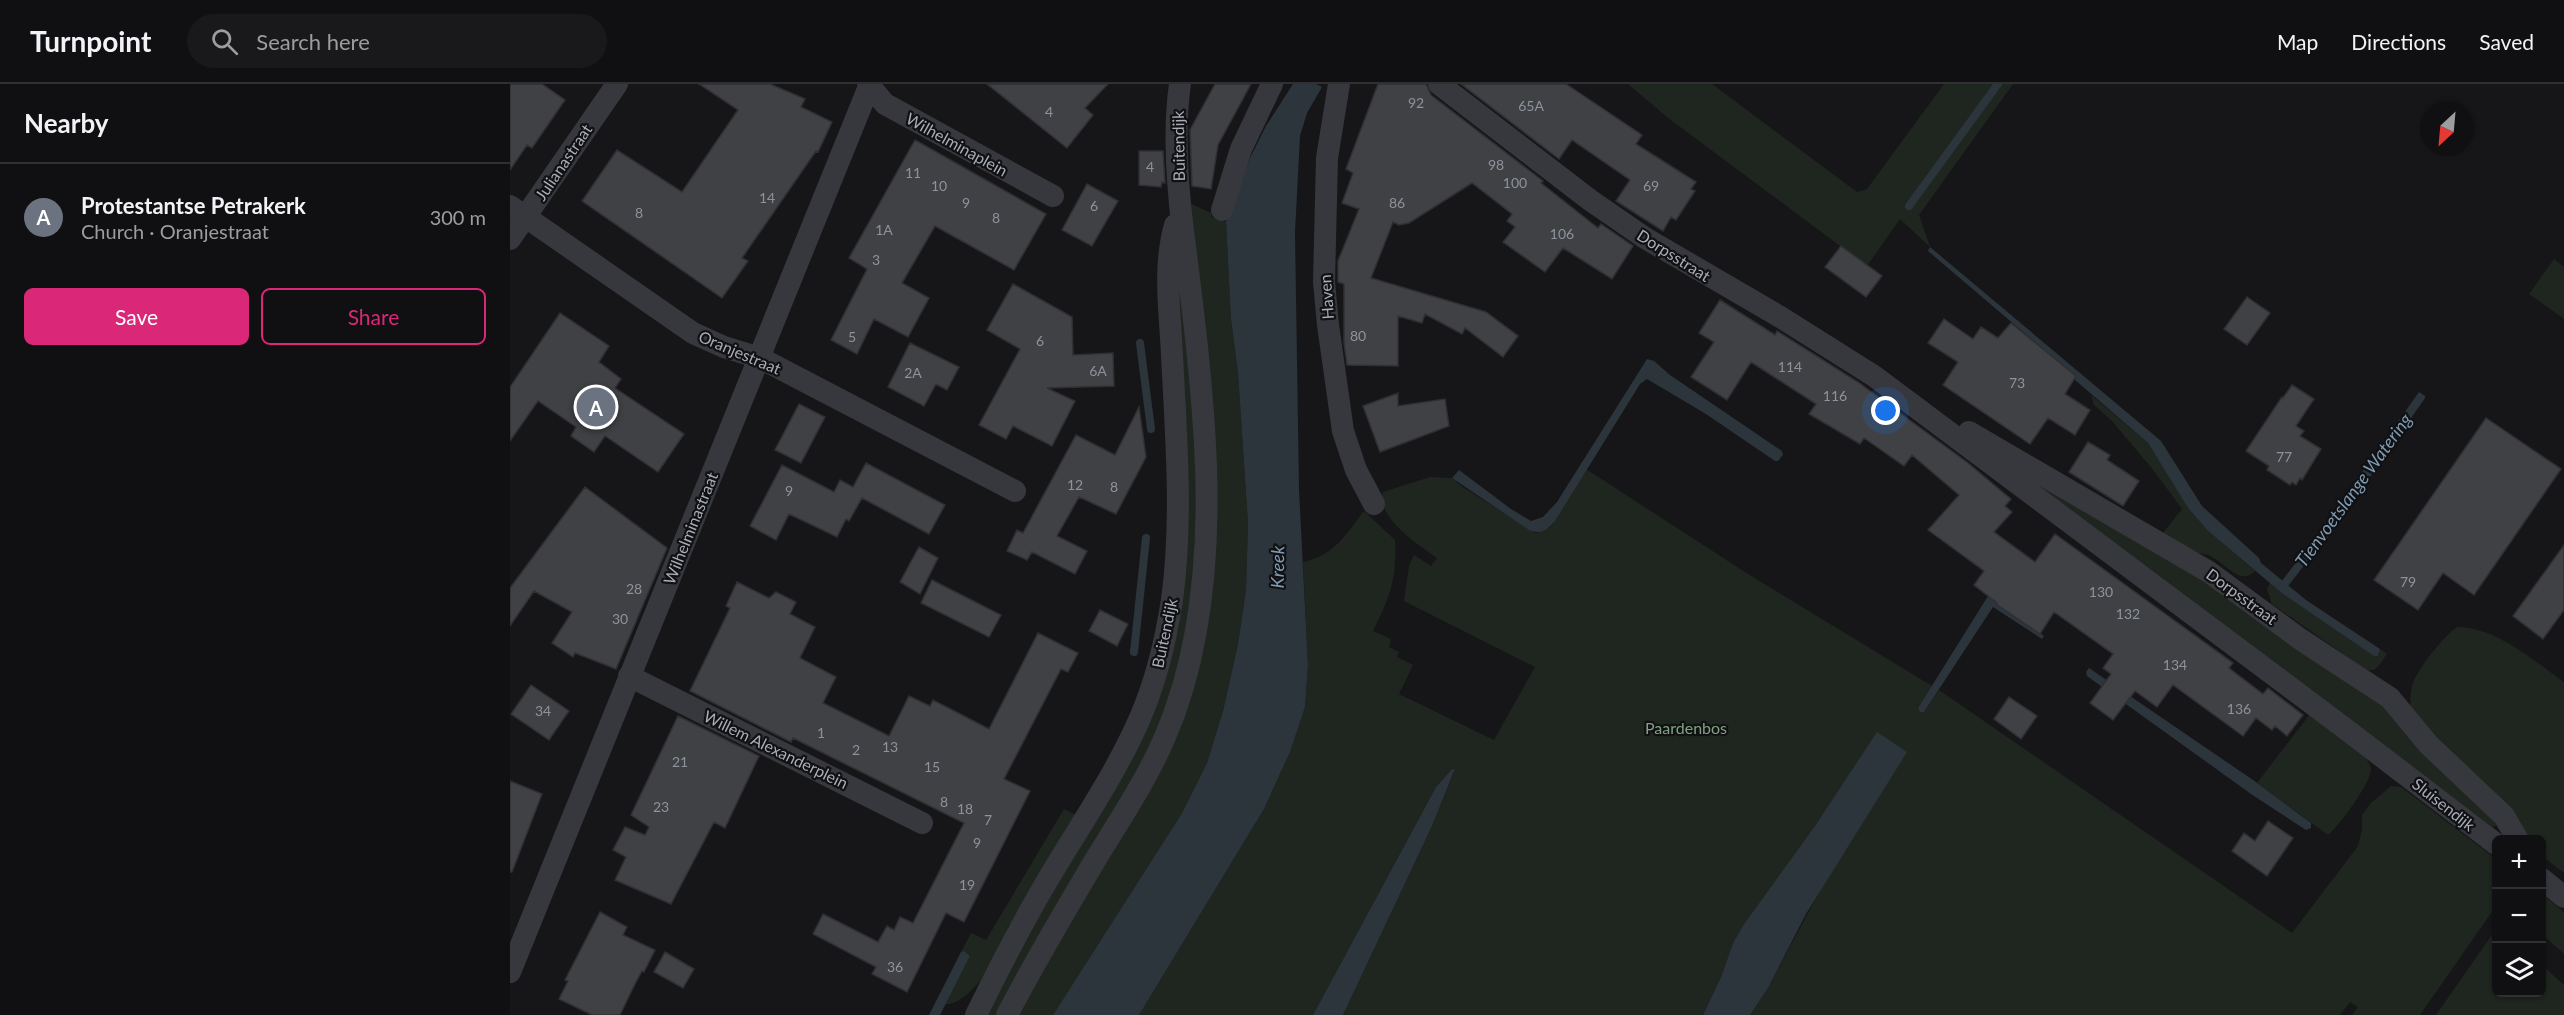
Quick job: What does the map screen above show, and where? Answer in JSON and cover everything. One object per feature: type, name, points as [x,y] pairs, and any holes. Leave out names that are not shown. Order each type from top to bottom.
[{"type":"street","name":"Julianastraat","points":[[510,239],[518,211],[617,84]]},
{"type":"street","name":"Buitendijk","points":[[1007,1015],[1045,944],[1131,802],[1156,755],[1173,716],[1188,661],[1203,574],[1206,468],[1180,209],[1176,122],[1180,84]]},
{"type":"street","points":[[1222,210],[1244,140],[1272,84]]},
{"type":"street","name":"Haven","points":[[1339,84],[1327,158],[1324,282],[1343,431],[1356,470],[1374,504]]},
{"type":"street","name":"Dorpsstraat","points":[[1438,84],[1619,220],[1685,263],[1822,342],[1921,410],[2392,764]]},
{"type":"street","name":"Wilhelminaplein","points":[[869,85],[885,104],[1053,196]]},
{"type":"street","name":"Wilhelminastraat","points":[[510,972],[869,85]]},
{"type":"street","name":"Buitendijk","points":[[976,1015],[1038,896],[1131,737],[1147,702],[1157,669],[1172,599],[1177,541],[1177,464],[1168,286],[1172,236],[1180,209]]},
{"type":"street","name":"Oranjestraat","points":[[518,211],[693,333],[724,347],[760,358],[1015,491]]},
{"type":"street","name":"Dorpsstraat","points":[[1921,410],[1997,447],[2176,552],[2236,590],[2300,639],[2390,698],[2441,757],[2504,816],[2515,835]]},
{"type":"street","name":"Willem Alexanderplein","points":[[629,676],[922,823]]},
{"type":"street","name":"Sluisendijk","points":[[2392,764],[2492,841]]},
{"type":"street","points":[[2546,883],[2564,897]]},
{"type":"green space","points":[[1628,84],[1712,84],[1857,192],[1867,189],[1944,84],[2013,84],[1919,215],[1930,247],[1900,219],[1867,266],[1668,118]]},
{"type":"green space","points":[[1185,201],[1211,213],[1212,217],[1226,222],[1231,319],[1238,373],[1248,523],[1246,590],[1238,644],[1223,711],[1207,763],[1182,813],[1053,1015],[1011,1015],[1145,786],[1208,574]]},
{"type":"green space","points":[[1176,246],[1198,422],[1193,609],[1160,733],[1000,1015],[981,1015],[1165,662]]},
{"type":"green space","points":[[2554,259],[2564,267],[2564,319],[2529,294]]},
{"type":"green space","points":[[2091,395],[2148,443],[2188,508],[2208,531],[2255,571],[2248,576],[2241,576],[2211,557],[2194,554],[2162,534],[2182,509],[2112,421],[2094,405]]},
{"type":"green space","name":"Paardenbos","points":[[1586,469],[1748,574],[1932,686],[1918,708],[1924,712],[1939,690],[2292,933],[2358,846],[2362,830],[2362,815],[2371,803],[2391,786],[2401,787],[2492,856],[2492,912],[2420,1015],[2352,1015],[2358,1007],[2350,1002],[2340,1015],[1750,1015],[1768,988],[1822,887],[1817,823],[1744,924],[1733,943],[1721,977],[1703,1015],[1343,1015],[1432,826],[1455,770],[1451,770],[1436,787],[1313,1015],[1139,1015],[1264,809],[1290,752],[1305,707],[1308,666],[1303,562],[1314,559],[1331,549],[1345,536],[1364,511],[1395,540],[1395,566],[1391,587],[1373,631],[1391,639],[1389,647],[1399,652],[1397,657],[1413,665],[1399,694],[1494,740],[1535,667],[1404,601],[1409,566],[1414,555],[1431,566],[1437,558],[1392,521],[1382,502],[1383,492],[1430,477],[1452,478],[1536,533],[1550,527]]},
{"type":"green space","points":[[2014,470],[2132,531],[2374,692],[2499,825],[2492,827],[2148,567]]},
{"type":"green space","points":[[2270,583],[2283,594],[2378,656],[2380,649],[2387,654],[2375,669],[2365,669],[2272,604],[2267,589]]},
{"type":"green space","points":[[2457,627],[2486,633],[2527,655],[2564,682],[2564,873],[2546,859],[2546,835],[2525,835],[2480,782],[2411,711],[2411,689],[2416,676],[2445,637]]},
{"type":"green space","points":[[2310,714],[2365,757],[2371,768],[2360,794],[2328,835],[2257,783]]},
{"type":"green space","points":[[1064,809],[1078,816],[1016,922],[1007,927],[1013,933],[975,987],[955,1002],[945,1004],[970,956],[964,951],[961,952],[971,933],[986,940]]},
{"type":"green space","points":[[2546,897],[2564,912],[2564,954],[2546,938]]},
{"type":"green space","points":[[2492,935],[2492,997],[2546,997],[2546,969],[2564,985],[2564,1015],[2436,1015]]},
{"type":"water","name":"Kreek","points":[[1293,84],[1316,84],[1322,87],[1307,113],[1300,136],[1295,232],[1299,490],[1308,666],[1305,707],[1290,752],[1264,809],[1139,1015],[1053,1015],[1182,813],[1207,763],[1223,711],[1238,644],[1246,590],[1248,523],[1238,373],[1231,319],[1226,222],[1250,158],[1266,126]]},
{"type":"water","points":[[1930,247],[2161,441],[2202,506],[2259,558],[2261,563],[2306,600],[2380,649],[2378,656],[2374,656],[2283,594],[2208,531],[2188,508],[2148,443],[2074,379],[2075,376],[1928,251]]},
{"type":"water","points":[[1647,359],[1654,361],[1670,375],[1782,451],[1783,455],[1775,461],[1706,414],[1647,379],[1640,384],[1555,521],[1543,531],[1529,530],[1452,478],[1459,470],[1531,521],[1543,517],[1557,502]]},
{"type":"water","points":[[2419,392],[2425,398],[2315,556],[2311,556],[2307,550]]},
{"type":"water","points":[[1988,596],[2044,636],[2042,639],[1993,607],[1924,712],[1920,712],[1918,708]]},
{"type":"water","points":[[2089,668],[2253,780],[2311,823],[2311,828],[2306,830],[2251,794],[2087,676],[2086,672]]},
{"type":"water","points":[[1877,732],[1907,752],[1806,914],[1768,988],[1750,1015],[1703,1015],[1721,977],[1733,943],[1744,924],[1817,823]]},
{"type":"water","points":[[1455,769],[1432,826],[1343,1015],[1313,1015],[1436,787],[1451,770]]},
{"type":"water","points":[[964,951],[970,956],[940,1015],[929,1015],[961,952]]},
{"type":"building","points":[[510,84],[542,84],[565,100],[532,148],[527,145],[510,170]]},
{"type":"building","points":[[699,84],[770,84],[805,99],[801,107],[832,122],[818,152],[816,151],[742,258],[748,261],[722,298],[582,201],[617,150],[682,192],[738,110]]},
{"type":"building","points":[[987,84],[1108,84],[1085,108],[1093,115],[1067,148]]},
{"type":"building","points":[[1215,84],[1251,84],[1218,145],[1211,189],[1192,186],[1190,130]]},
{"type":"building","points":[[1378,84],[1426,84],[1431,95],[1543,181],[1541,183],[1598,228],[1601,224],[1633,246],[1612,279],[1563,248],[1545,272],[1503,242],[1515,227],[1507,221],[1512,214],[1472,183],[1409,223],[1399,225],[1393,222],[1371,278],[1486,312],[1518,336],[1503,357],[1465,328],[1462,334],[1425,314],[1422,323],[1398,316],[1398,366],[1347,365],[1344,343],[1344,284],[1338,282],[1338,261],[1359,209],[1342,203],[1353,173],[1346,169]]},
{"type":"building","points":[[1461,84],[1566,84],[1642,135],[1636,144],[1696,182],[1691,189],[1695,191],[1676,220],[1671,217],[1663,231],[1616,201],[1630,180],[1572,140],[1559,159]]},
{"type":"building","points":[[915,140],[1046,214],[1014,270],[935,226],[902,283],[929,298],[908,337],[874,319],[857,354],[831,340],[867,269],[849,258]]},
{"type":"building","points":[[1139,151],[1163,151],[1165,183],[1162,182],[1161,187],[1139,185]]},
{"type":"building","points":[[1087,184],[1118,201],[1092,246],[1062,230]]},
{"type":"building","points":[[1841,246],[1882,276],[1866,297],[1825,267]]},
{"type":"building","points":[[1013,284],[1072,317],[1073,355],[1113,353],[1114,386],[1047,388],[1075,401],[1052,446],[1013,426],[1006,439],[979,425],[1020,349],[987,330]]},
{"type":"building","points":[[2247,297],[2270,313],[2247,345],[2224,329]]},
{"type":"building","points":[[1720,300],[1775,335],[1777,331],[1858,382],[1968,463],[2011,499],[2005,506],[2012,512],[1994,532],[2035,562],[2055,534],[2233,663],[2229,668],[2263,694],[2268,688],[2303,715],[2287,736],[2275,726],[2272,730],[2256,718],[2243,736],[2173,685],[2157,707],[2135,691],[2113,720],[2090,703],[2111,674],[2103,668],[2113,654],[2054,612],[2040,634],[1996,604],[1974,585],[1984,571],[1928,530],[1959,495],[1912,455],[1904,466],[1864,438],[1860,444],[1809,414],[1816,404],[1751,362],[1727,400],[1691,377],[1714,342],[1699,333]]},
{"type":"building","points":[[560,313],[609,346],[599,362],[621,379],[615,388],[684,434],[658,472],[605,436],[594,452],[571,436],[576,427],[538,401],[510,441],[510,387]]},
{"type":"building","points":[[1944,319],[1973,339],[1981,327],[1998,338],[2011,323],[2076,376],[2065,394],[2090,410],[2075,435],[2048,418],[2030,444],[1943,385],[1958,362],[1928,343]]},
{"type":"building","points":[[910,343],[959,367],[947,390],[936,384],[924,406],[888,387]]},
{"type":"building","points":[[2292,385],[2314,399],[2296,426],[2304,431],[2300,436],[2321,449],[2302,480],[2300,478],[2296,485],[2292,482],[2290,485],[2267,470],[2269,466],[2246,451]]},
{"type":"building","points":[[1398,393],[1398,406],[1445,399],[1449,426],[1380,452],[1363,406]]},
{"type":"building","points":[[799,404],[825,417],[801,463],[775,450]]},
{"type":"building","points":[[1139,407],[1146,457],[1116,514],[1079,497],[1057,536],[1087,551],[1075,574],[1032,552],[1027,560],[1007,551],[1017,530],[1023,533],[1076,435],[1115,455]]},
{"type":"building","points":[[2486,418],[2561,469],[2474,595],[2443,573],[2418,610],[2374,580]]},
{"type":"building","points":[[2088,442],[2110,455],[2107,460],[2139,481],[2123,506],[2069,472]]},
{"type":"building","points":[[866,463],[945,505],[929,534],[862,498],[849,521],[846,519],[837,537],[789,514],[776,540],[750,526],[782,465],[834,492],[840,480],[853,487]]},
{"type":"building","points":[[585,487],[667,548],[616,669],[575,653],[573,657],[552,643],[572,612],[534,591],[510,626],[510,588]]},
{"type":"building","points":[[2564,545],[2564,610],[2543,639],[2513,616]]},
{"type":"building","points":[[919,547],[938,558],[920,594],[900,582]]},
{"type":"building","points":[[932,580],[1001,615],[989,637],[921,603]]},
{"type":"building","points":[[737,582],[769,598],[776,592],[796,602],[790,614],[815,627],[800,658],[836,677],[823,703],[889,736],[909,696],[930,706],[933,700],[989,729],[1038,633],[1078,653],[1068,672],[1061,669],[1004,779],[1030,791],[964,922],[946,913],[907,992],[872,974],[876,967],[813,934],[823,914],[878,942],[887,926],[894,930],[900,917],[913,923],[964,823],[793,738],[791,742],[690,691],[730,608],[726,606]]},
{"type":"building","points":[[1100,610],[1128,624],[1117,646],[1089,631]]},
{"type":"building","points":[[531,685],[569,711],[549,740],[511,714]]},
{"type":"building","points":[[2009,697],[2037,716],[2021,739],[1994,719]]},
{"type":"building","points":[[678,716],[759,756],[725,828],[714,822],[671,904],[615,880],[626,857],[613,850],[625,827],[645,835],[649,827],[631,815]]},
{"type":"building","points":[[510,781],[542,794],[512,872],[510,872]]},
{"type":"building","points":[[2268,821],[2293,838],[2267,876],[2232,851],[2244,833],[2255,841]]},
{"type":"building","points":[[600,912],[627,927],[623,935],[655,950],[620,1015],[592,1015],[559,999],[568,981],[565,980]]},
{"type":"building","points":[[665,952],[694,969],[683,988],[654,972]]},
{"type":"waterway","points":[[1909,206],[1998,84]]},
{"type":"waterway","points":[[1140,343],[1151,429]]},
{"type":"waterway","points":[[1134,652],[1146,538]]},
{"type":"waterway","name":"Tienvoetslange Watering","points":[[2283,586],[2314,546]]},
{"type":"place","name":"Protestantse Petrakerk","points":[[596,407]]}]
